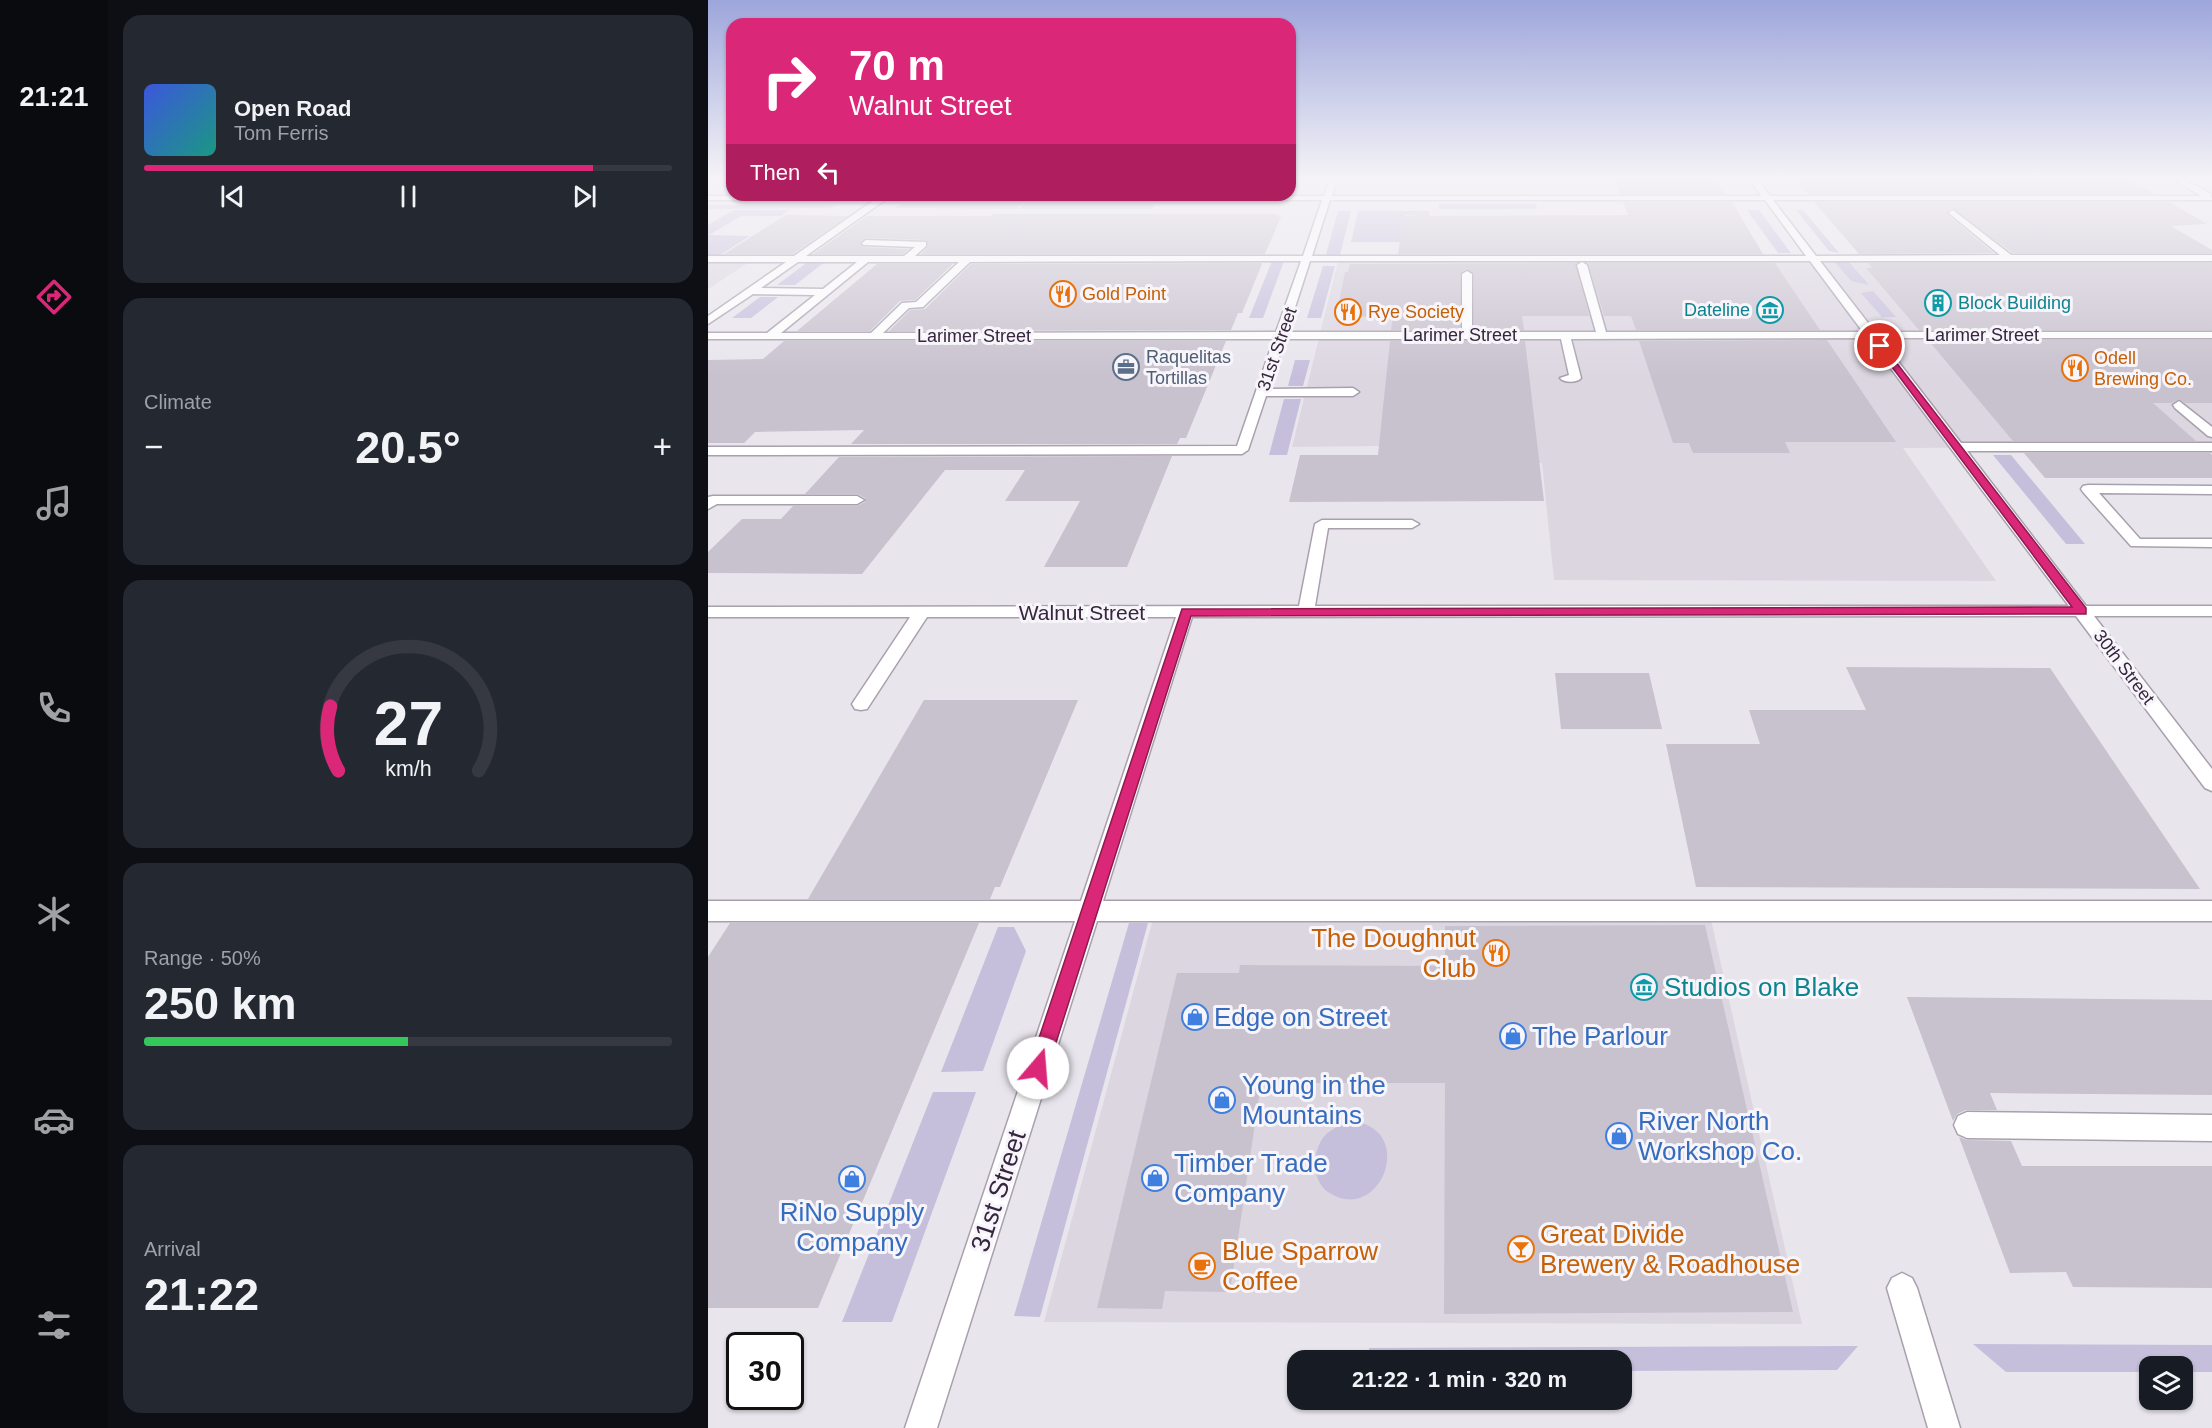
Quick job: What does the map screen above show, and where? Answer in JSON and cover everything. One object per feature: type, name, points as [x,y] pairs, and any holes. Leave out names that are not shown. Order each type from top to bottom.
[{"type":"street","points":[[708,321],[816,245]]},
{"type":"street","points":[[906,259],[921,245]]},
{"type":"street","name":"31st Street","points":[[708,451],[1242,450],[1313,245]]},
{"type":"street","name":"30th Street","points":[[1803,245],[2212,783]]},
{"type":"street","points":[[1993,245],[2009,258]]},
{"type":"street","points":[[708,259],[2212,258]]},
{"type":"street","points":[[770,336],[866,259]]},
{"type":"street","points":[[874,336],[906,306],[919,305],[967,259]]},
{"type":"street","points":[[1582,265],[1602,335]]},
{"type":"street","points":[[1467,274],[1467,335]]},
{"type":"street","points":[[751,291],[826,291]]},
{"type":"street","points":[[1565,335],[1575,378],[1566,378]]},
{"type":"street","name":"Larimer Street","points":[[708,336],[2212,335]]},
{"type":"street","points":[[1262,393],[1353,392]]},
{"type":"street","points":[[2179,405],[2212,434]]},
{"type":"street","points":[[1957,447],[2212,447]]},
{"type":"street","points":[[2212,490],[2088,489],[2136,543],[2212,543]]},
{"type":"street","points":[[708,505],[713,500],[857,500]]},
{"type":"street","points":[[1306,612],[1322,524],[1412,524]]},
{"type":"street","name":"Walnut Street","points":[[708,612],[2212,611]]},
{"type":"street","points":[[861,704],[922,612]]},
{"type":"street","name":"31st Street","points":[[921,1428],[1186,612]]},
{"type":"street","points":[[708,911],[2212,911]]},
{"type":"street","points":[[1967,1125],[2212,1128]]},
{"type":"street","points":[[1902,1288],[1944,1428]]},
{"type":"shaded area","points":[[708,245],[736,245],[720,255],[708,255]]},
{"type":"shaded area","points":[[1329,245],[1343,245],[1340,255],[1326,255]]},
{"type":"shaded area","points":[[1772,245],[1785,245],[1791,253],[1778,253]]},
{"type":"shaded area","points":[[1824,245],[1832,245],[1839,253],[1829,251]]},
{"type":"shaded area","points":[[2212,260],[2212,446],[1903,448],[1996,581],[1554,580],[1542,463],[1469,464],[1468,445],[1292,447],[1338,261]]},
{"type":"shaded area","points":[[708,261],[751,261],[708,289]]},
{"type":"shaded area","points":[[809,261],[826,261],[795,285],[777,285]]},
{"type":"shaded area","points":[[1272,261],[1284,261],[1263,318],[1249,318]]},
{"type":"shaded area","points":[[1834,261],[1848,261],[1869,285],[1851,281]]},
{"type":"shaded area","points":[[1323,266],[1335,266],[1321,318],[1307,318]]},
{"type":"shaded area","points":[[1873,291],[1896,317],[1882,317],[1861,293]]},
{"type":"shaded area","points":[[760,297],[778,297],[751,318],[732,318]]},
{"type":"shaded area","points":[[1295,360],[1310,360],[1303,386],[1288,386]]},
{"type":"shaded area","points":[[1284,399],[1301,399],[1287,455],[1269,455]]},
{"type":"shaded area","points":[[1993,455],[2011,455],[2085,544],[2066,544]]},
{"type":"shaded area","points":[[1153,919],[1711,920],[1802,1324],[1044,1322]]},
{"type":"shaded area","points":[[1129,923],[1148,923],[1040,1317],[1014,1316]]},
{"type":"shaded area","points":[[998,927],[1014,927],[1026,951],[983,1071],[941,1072]]},
{"type":"shaded area","points":[[933,1092],[976,1092],[892,1322],[842,1322]]},
{"type":"shaded area","points":[[1351,1121],[1372,1127],[1383,1140],[1387,1156],[1385,1172],[1376,1187],[1363,1197],[1347,1199],[1323,1188],[1319,1182],[1315,1161],[1318,1147],[1324,1137],[1334,1128]]},
{"type":"shaded area","points":[[1973,1344],[2212,1345],[2212,1372],[2193,1372],[2193,1356],[2139,1356],[2139,1372],[2006,1372]]},
{"type":"shaded area","points":[[1858,1346],[1837,1370],[1632,1371],[1632,1350],[1369,1350],[1369,1348]]},
{"type":"building","points":[[739,245],[807,245],[793,254],[724,254]]},
{"type":"building","points":[[826,245],[862,245],[863,247],[909,249],[903,254],[813,254]]},
{"type":"building","points":[[1269,245],[1265,254],[921,254],[928,246]]},
{"type":"building","points":[[1399,245],[1757,245],[1763,254],[1398,254]]},
{"type":"building","points":[[1851,245],[1984,245],[1994,253],[1859,254]]},
{"type":"building","points":[[2001,245],[2203,245],[2212,250],[2212,253],[2012,253]]},
{"type":"building","points":[[1576,263],[1589,316],[1522,316],[1524,330],[1474,330],[1474,274],[1466,269],[1460,274],[1460,330],[1391,330],[1393,316],[1336,317],[1345,272],[1348,272],[1350,264]]},
{"type":"building","points":[[1588,263],[1775,263],[1820,330],[1636,330],[1631,316],[1604,316]]},
{"type":"building","points":[[1868,263],[2212,263],[2212,330],[1919,330],[1866,268],[1872,268]]},
{"type":"building","points":[[877,264],[953,264],[915,300],[900,301],[870,331],[797,331]]},
{"type":"building","points":[[971,264],[1262,264],[1242,313],[1238,313],[1231,330],[889,331],[910,310],[925,309]]},
{"type":"building","points":[[1827,340],[1896,442],[1785,442],[1790,453],[1693,453],[1689,443],[1673,443],[1639,341]]},
{"type":"building","points":[[1928,340],[2212,340],[2212,403],[2185,403],[2179,399],[2172,403],[2153,403],[2196,441],[2013,441]]},
{"type":"building","points":[[784,341],[1226,341],[1186,438],[1180,438],[1177,444],[851,444],[864,430],[755,432],[744,443],[708,443],[708,360],[763,359]]},
{"type":"building","points":[[1390,341],[1525,341],[1544,501],[1289,502],[1300,455],[1378,455]]},
{"type":"building","points":[[2024,453],[2210,453],[2212,455],[2212,478],[2045,478]]},
{"type":"building","points":[[1172,456],[1127,567],[1044,567],[1080,501],[1005,501],[1025,470],[945,470],[862,574],[708,573],[708,552],[742,519],[781,519],[793,506],[857,506],[865,502],[865,498],[857,494],[805,494],[839,457]]},
{"type":"building","points":[[1846,667],[2050,668],[2200,889],[1696,887],[1666,744],[1760,744],[1749,710],[1866,710]]},
{"type":"building","points":[[1555,673],[1649,673],[1662,729],[1561,729]]},
{"type":"building","points":[[924,700],[1078,700],[1000,887],[995,887],[990,899],[808,899]]},
{"type":"building","points":[[730,923],[979,923],[818,1308],[708,1308],[708,957]]},
{"type":"building","points":[[1705,925],[1793,1312],[1444,1314],[1445,1083],[1261,1083],[1230,1292],[1165,1291],[1162,1309],[1097,1308],[1177,973],[1239,973],[1240,965],[1445,966],[1445,926]]},
{"type":"building","points":[[1907,997],[2212,1000],[2212,1095],[1990,1093],[1997,1110],[1966,1110],[1957,1114],[1953,1121]]},
{"type":"building","points":[[1959,1137],[1967,1140],[2011,1141],[2022,1166],[2212,1166],[2212,1288],[2073,1287],[2066,1272],[2010,1273]]},
{"type":"place","name":"Gold Point","points":[[1063,294]]},
{"type":"place","name":"Block Building","points":[[1938,303]]},
{"type":"place","name":"Dateline","points":[[1770,310]]},
{"type":"place","name":"Rye Society","points":[[1348,312]]},
{"type":"place","name":"Raquelitas Tortillas","points":[[1126,367]]},
{"type":"place","name":"Odell Brewing Co.","points":[[2075,368]]},
{"type":"place","name":"The Doughnut Club","points":[[1496,953]]},
{"type":"place","name":"Studios on Blake","points":[[1644,987]]},
{"type":"place","name":"Edge on Street","points":[[1195,1017]]},
{"type":"place","name":"The Parlour","points":[[1513,1036]]},
{"type":"place","name":"Young in the Mountains","points":[[1222,1100]]},
{"type":"place","name":"River North Workshop Co.","points":[[1619,1136]]},
{"type":"place","name":"Timber Trade Company","points":[[1155,1178]]},
{"type":"place","name":"RiNo Supply Company","points":[[852,1179]]},
{"type":"place","name":"Great Divide Brewery & Roadhouse","points":[[1521,1249]]},
{"type":"place","name":"Blue Sparrow Coffee","points":[[1202,1266]]},
{"type":"route","points":[[1038,1068],[1186,612],[2082,611],[1880,346]]}]
